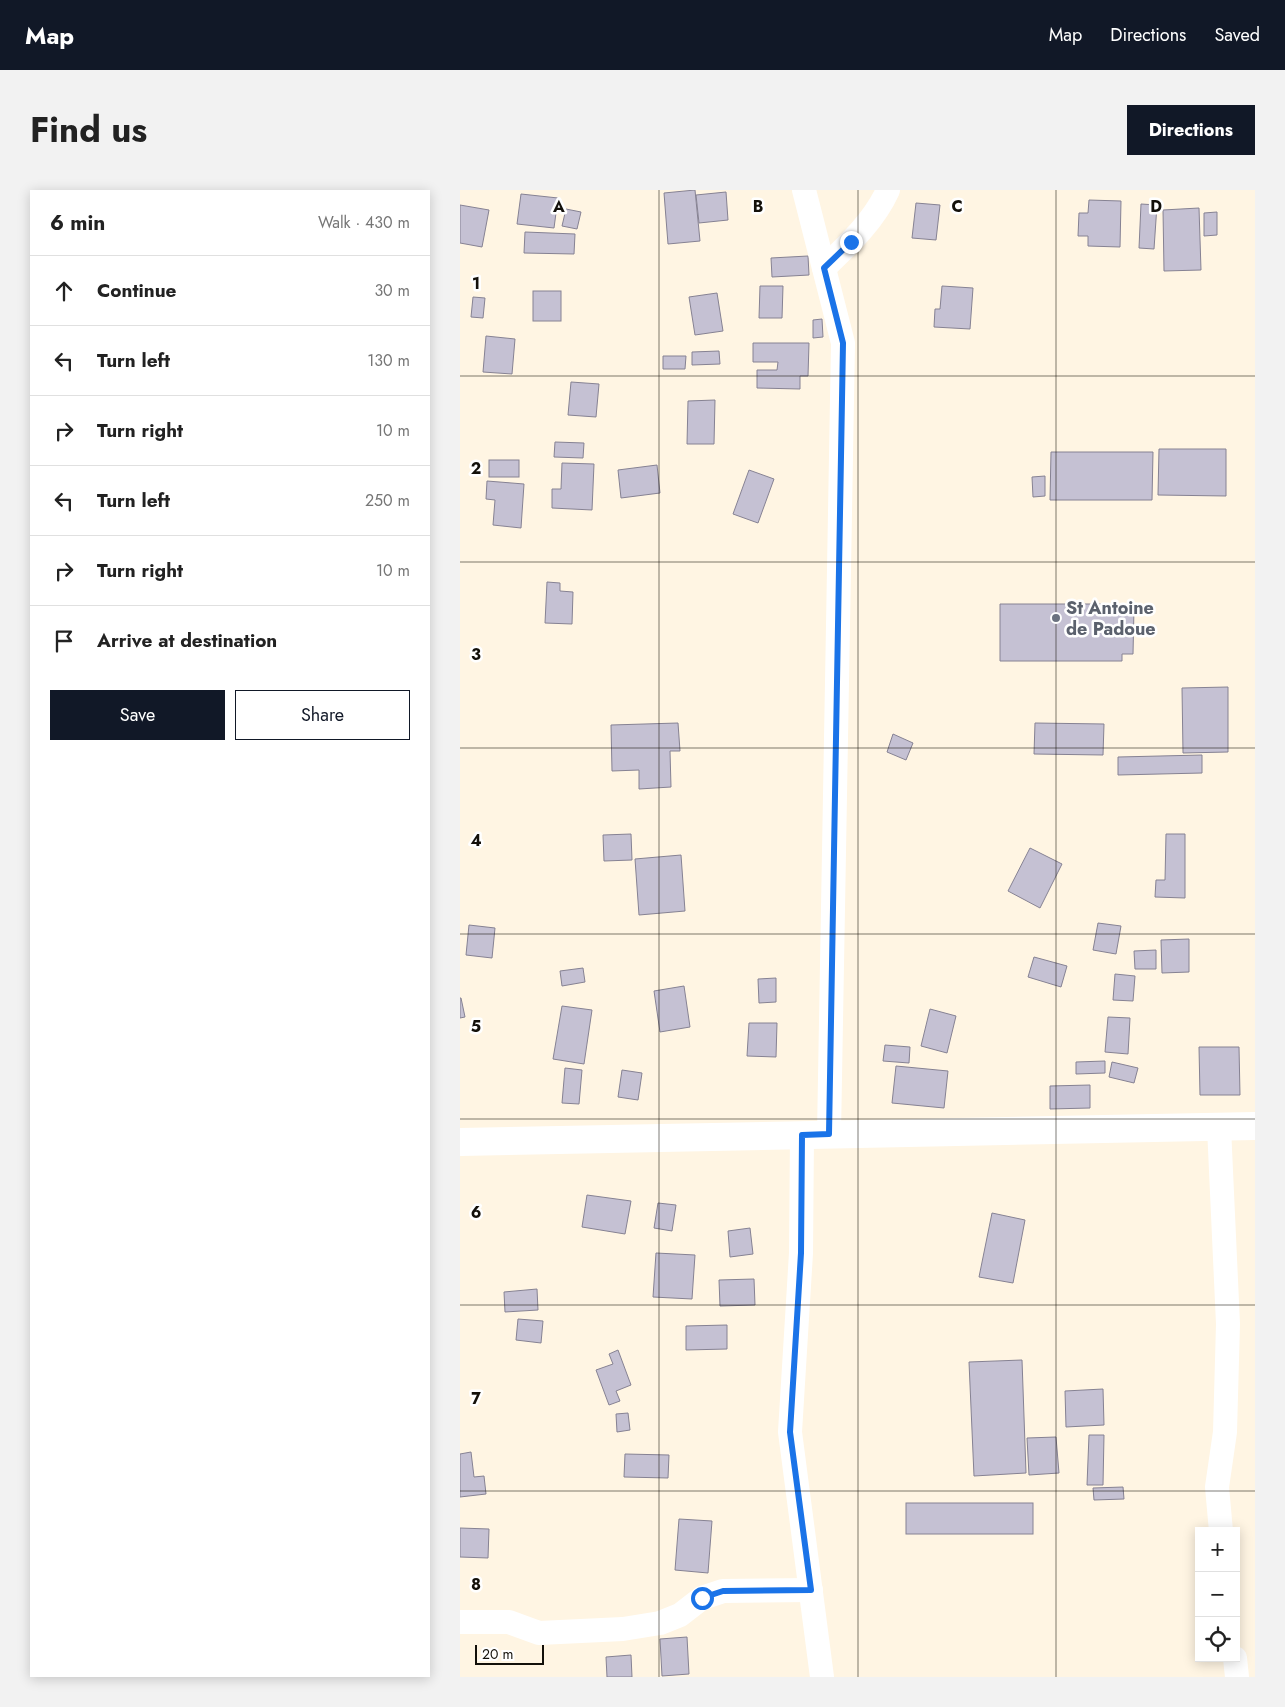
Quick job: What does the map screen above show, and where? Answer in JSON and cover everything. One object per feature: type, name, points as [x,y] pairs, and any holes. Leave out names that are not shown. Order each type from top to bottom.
[{"type":"main road","points":[[460,1142],[1255,1126]]},
{"type":"street","points":[[804,190],[843,343],[829,1134]]},
{"type":"street","points":[[824,268],[851,242],[881,205],[888,190]]},
{"type":"street","points":[[1219,1127],[1228,1324],[1226,1432],[1216,1486],[1221,1527]]},
{"type":"street","points":[[802,1135],[801,1253],[790,1432],[822,1677]]},
{"type":"street","points":[[460,1622],[509,1622],[538,1633],[623,1629],[660,1623],[680,1615],[702,1598],[723,1591],[811,1590]]},
{"type":"street","points":[[1235,1662],[1237,1677]]},
{"type":"building","points":[[695,190],[700,241],[668,244],[664,193]]},
{"type":"building","points":[[726,192],[728,220],[699,223],[696,195]]},
{"type":"building","points":[[521,194],[558,198],[554,228],[517,224]]},
{"type":"building","points":[[1089,200],[1121,201],[1120,247],[1088,246],[1088,236],[1078,236],[1079,213],[1088,213]]},
{"type":"building","points":[[916,203],[940,205],[936,240],[912,238]]},
{"type":"building","points":[[1141,204],[1157,205],[1154,249],[1139,248]]},
{"type":"building","points":[[460,205],[489,210],[482,247],[460,243]]},
{"type":"building","points":[[1199,208],[1201,270],[1164,271],[1163,210]]},
{"type":"building","points":[[566,209],[581,212],[577,229],[562,226]]},
{"type":"building","points":[[1217,212],[1217,235],[1204,236],[1204,213]]},
{"type":"building","points":[[525,232],[575,234],[574,254],[524,253]]},
{"type":"building","points":[[808,256],[809,275],[772,277],[771,258]]},
{"type":"building","points":[[760,286],[783,286],[782,318],[759,318]]},
{"type":"building","points":[[942,286],[973,288],[970,329],[934,327],[935,309],[940,309]]},
{"type":"building","points":[[533,291],[561,291],[561,321],[533,321]]},
{"type":"building","points":[[717,293],[723,331],[695,335],[689,297]]},
{"type":"building","points":[[473,297],[485,298],[483,318],[471,317]]},
{"type":"building","points":[[822,319],[823,337],[813,338],[813,320]]},
{"type":"building","points":[[486,336],[515,339],[512,374],[483,372]]},
{"type":"building","points":[[753,343],[809,343],[808,376],[800,376],[800,389],[757,388],[757,370],[777,370],[778,362],[753,362]]},
{"type":"building","points":[[719,351],[720,364],[692,365],[692,352]]},
{"type":"building","points":[[663,356],[686,356],[685,369],[663,369]]},
{"type":"building","points":[[571,382],[599,384],[596,417],[568,415]]},
{"type":"building","points":[[715,400],[714,444],[687,444],[688,401]]},
{"type":"building","points":[[555,442],[584,443],[583,458],[554,457]]},
{"type":"building","points":[[1159,449],[1226,449],[1226,496],[1158,495]]},
{"type":"building","points":[[1051,452],[1153,452],[1152,500],[1050,500]]},
{"type":"building","points":[[489,460],[519,460],[519,477],[489,477]]},
{"type":"building","points":[[562,463],[594,464],[592,510],[552,508],[552,489],[561,489]]},
{"type":"building","points":[[657,465],[660,493],[621,498],[618,470]]},
{"type":"building","points":[[749,470],[774,479],[758,523],[733,514]]},
{"type":"building","points":[[1045,476],[1045,496],[1033,497],[1032,477]]},
{"type":"building","points":[[487,481],[524,484],[521,528],[493,525],[495,500],[486,499]]},
{"type":"building","points":[[547,582],[560,583],[560,591],[573,592],[572,624],[545,623]]},
{"type":"building","points":[[1000,604],[1123,604],[1123,608],[1134,608],[1133,654],[1122,654],[1122,661],[1000,661]]},
{"type":"building","points":[[1228,687],[1228,752],[1183,753],[1182,688]]},
{"type":"building","points":[[678,723],[680,751],[670,751],[671,787],[639,789],[639,770],[612,771],[611,725]]},
{"type":"building","points":[[1035,723],[1104,724],[1103,755],[1034,754]]},
{"type":"building","points":[[893,734],[913,743],[906,760],[887,752]]},
{"type":"building","points":[[1202,755],[1202,773],[1118,775],[1118,757]]},
{"type":"building","points":[[631,834],[632,860],[604,861],[603,835]]},
{"type":"building","points":[[1166,834],[1185,834],[1185,898],[1155,897],[1156,880],[1165,880]]},
{"type":"building","points":[[1030,848],[1062,864],[1040,908],[1008,891]]},
{"type":"building","points":[[681,855],[685,911],[639,915],[635,859]]},
{"type":"building","points":[[1098,923],[1121,926],[1116,954],[1093,950]]},
{"type":"building","points":[[469,925],[495,928],[492,958],[466,955]]},
{"type":"building","points":[[1189,939],[1189,972],[1162,973],[1161,940]]},
{"type":"building","points":[[1156,950],[1156,969],[1135,969],[1134,951]]},
{"type":"building","points":[[1034,957],[1067,966],[1061,987],[1028,977]]},
{"type":"building","points":[[583,968],[585,982],[562,986],[560,971]]},
{"type":"building","points":[[1115,974],[1135,976],[1133,1001],[1113,1000]]},
{"type":"building","points":[[776,978],[776,1002],[759,1003],[758,979]]},
{"type":"building","points":[[684,986],[690,1027],[660,1032],[654,991]]},
{"type":"building","points":[[460,998],[465,1017],[460,1018]]},
{"type":"building","points":[[562,1006],[592,1010],[584,1064],[553,1059]]},
{"type":"building","points":[[930,1009],[956,1016],[947,1053],[921,1046]]},
{"type":"building","points":[[1108,1017],[1130,1018],[1128,1054],[1105,1052]]},
{"type":"building","points":[[749,1023],[777,1023],[776,1057],[747,1056]]},
{"type":"building","points":[[885,1045],[910,1047],[909,1063],[883,1061]]},
{"type":"building","points":[[1199,1047],[1239,1047],[1240,1095],[1200,1095]]},
{"type":"building","points":[[1105,1061],[1105,1073],[1076,1074],[1076,1062]]},
{"type":"building","points":[[1112,1062],[1138,1068],[1134,1083],[1109,1077]]},
{"type":"building","points":[[896,1066],[948,1071],[944,1108],[892,1103]]},
{"type":"building","points":[[565,1068],[582,1070],[579,1104],[562,1103]]},
{"type":"building","points":[[622,1070],[642,1073],[638,1100],[618,1097]]},
{"type":"building","points":[[1090,1085],[1090,1108],[1050,1109],[1050,1086]]},
{"type":"building","points":[[587,1195],[631,1201],[625,1234],[582,1227]]},
{"type":"building","points":[[658,1203],[676,1205],[672,1231],[654,1228]]},
{"type":"building","points":[[992,1213],[1025,1220],[1013,1283],[979,1277]]},
{"type":"building","points":[[750,1228],[753,1254],[730,1257],[728,1231]]},
{"type":"building","points":[[656,1253],[695,1255],[692,1299],[653,1297]]},
{"type":"building","points":[[754,1279],[755,1305],[720,1306],[719,1280]]},
{"type":"building","points":[[537,1289],[538,1310],[505,1312],[504,1292]]},
{"type":"building","points":[[518,1319],[543,1321],[541,1343],[516,1340]]},
{"type":"building","points":[[727,1325],[727,1349],[686,1350],[686,1326]]},
{"type":"building","points":[[618,1350],[631,1385],[616,1391],[620,1401],[609,1405],[596,1370],[613,1364],[609,1354]]},
{"type":"building","points":[[1022,1360],[1026,1473],[974,1476],[969,1362]]},
{"type":"building","points":[[1103,1389],[1104,1425],[1066,1427],[1065,1391]]},
{"type":"building","points":[[628,1413],[630,1430],[617,1432],[616,1414]]},
{"type":"building","points":[[1089,1435],[1104,1435],[1103,1485],[1087,1485]]},
{"type":"building","points":[[1056,1437],[1059,1473],[1029,1475],[1027,1438]]},
{"type":"building","points":[[471,1452],[474,1477],[484,1476],[486,1494],[460,1497],[460,1454]]},
{"type":"building","points":[[625,1454],[669,1455],[668,1478],[624,1477]]},
{"type":"building","points":[[1123,1487],[1124,1499],[1094,1500],[1093,1488]]},
{"type":"building","points":[[906,1503],[1033,1503],[1033,1534],[906,1534]]},
{"type":"building","points":[[679,1519],[712,1521],[708,1573],[675,1570]]},
{"type":"building","points":[[460,1528],[489,1529],[488,1558],[460,1557]]},
{"type":"building","points":[[687,1637],[689,1674],[662,1676],[660,1639]]},
{"type":"building","points":[[631,1655],[632,1677],[607,1677],[606,1657]]},
{"type":"place","name":"St Antoine de Padoue","points":[[1056,618]]},
{"type":"route","points":[[702,1598],[723,1591],[811,1590],[790,1432],[801,1253],[802,1135],[829,1134],[843,343],[824,268],[851,242]]}]
